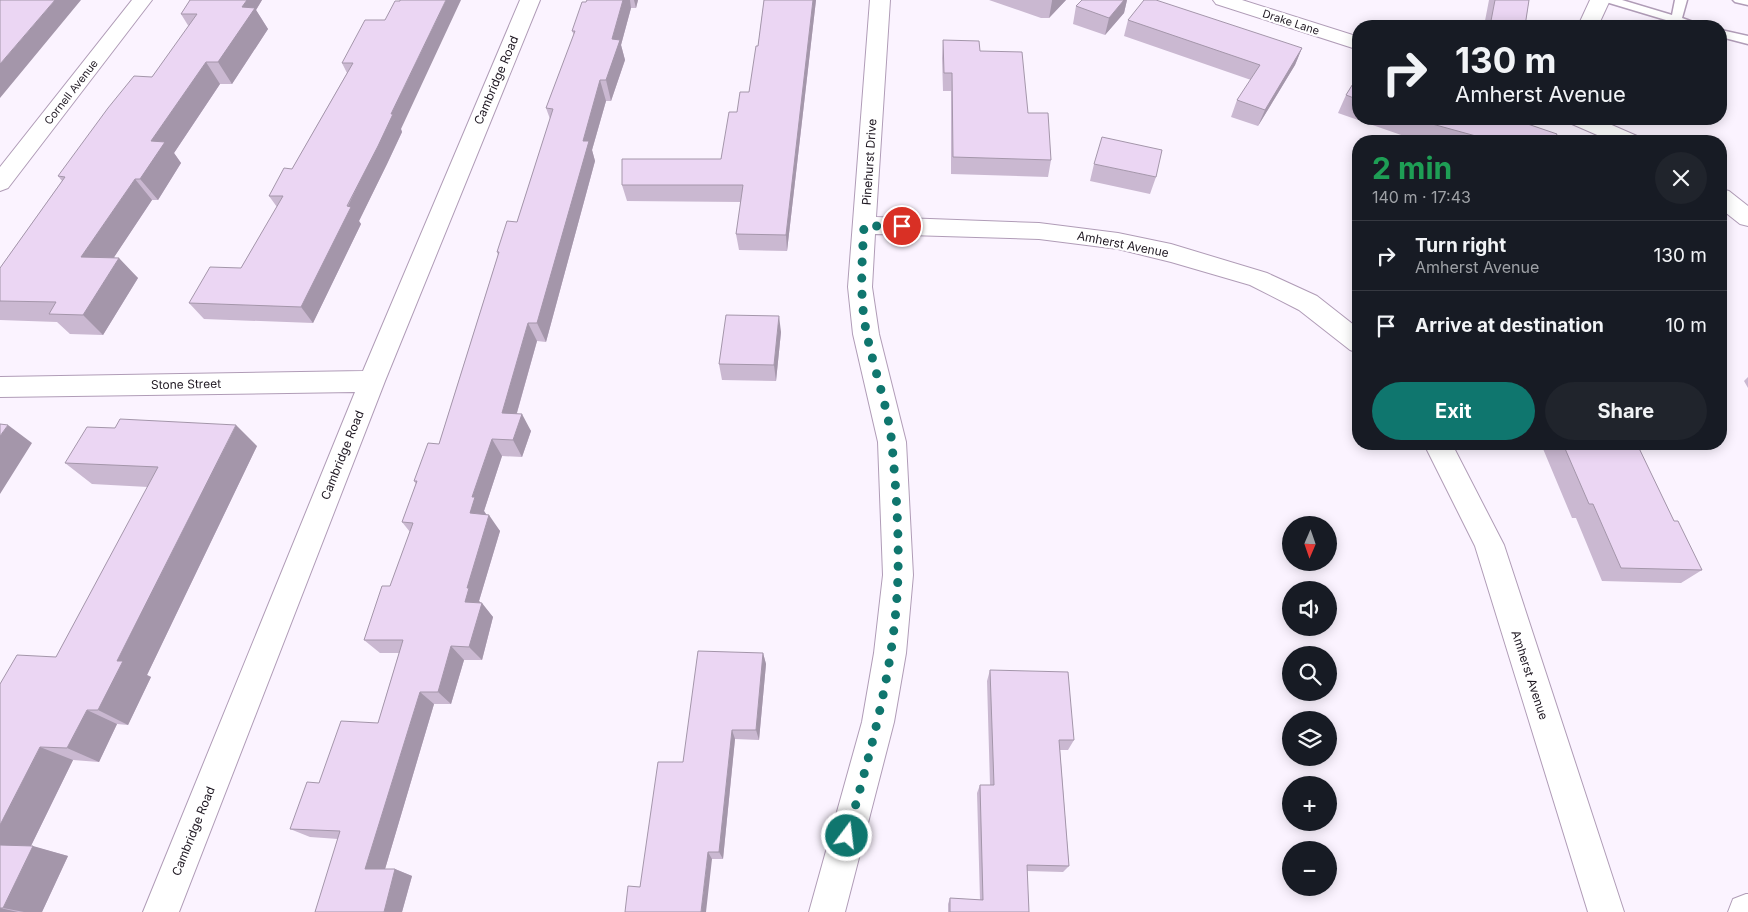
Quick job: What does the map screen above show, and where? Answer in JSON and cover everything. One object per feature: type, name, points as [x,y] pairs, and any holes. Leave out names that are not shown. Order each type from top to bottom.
[{"type":"street","name":"Cornell Avenue","points":[[0,183],[142,0]]},
{"type":"street","name":"Cambridge Road","points":[[161,912],[372,381],[530,0]]},
{"type":"street","name":"Pinehurst Drive","points":[[827,912],[878,722],[890,653],[898,575],[898,522],[892,442],[866,334],[860,287],[880,0]]},
{"type":"street","name":"Drake Lane","points":[[1223,0],[1352,42]]},
{"type":"street","points":[[1591,20],[1600,0]]},
{"type":"street","points":[[1593,125],[1616,135]]},
{"type":"street","points":[[1727,202],[1748,218]]},
{"type":"street","name":"Amherst Avenue","points":[[864,226],[1039,231],[1118,241],[1171,253],[1258,279],[1308,303],[1352,338]]},
{"type":"street","name":"Stone Street","points":[[0,386],[372,381]]},
{"type":"street","name":"Amherst Avenue","points":[[1441,450],[1488,545],[1606,912]]},
{"type":"lane","points":[[1610,0],[1676,20],[1681,0]]},
{"type":"lane","points":[[1739,0],[1748,2]]},
{"type":"lane","points":[[1727,35],[1748,40]]},
{"type":"building","points":[[0,0],[55,0],[0,64]]},
{"type":"building","points":[[190,0],[247,0],[242,7],[255,8],[218,62],[206,62],[151,141],[165,142],[140,179],[135,179],[81,257],[119,258],[83,315],[49,314],[56,302],[0,301],[0,268],[65,177],[58,176],[134,76],[152,77],[197,14],[181,14]]},
{"type":"building","points":[[446,0],[391,114],[393,114],[378,146],[347,206],[351,207],[301,307],[189,303],[210,267],[241,268],[283,196],[269,196],[284,168],[292,169],[353,63],[342,63],[365,20],[385,20],[395,1]]},
{"type":"building","points":[[587,0],[623,0],[612,39],[620,40],[606,80],[600,80],[583,141],[589,141],[537,323],[528,323],[502,413],[522,414],[513,440],[492,439],[472,497],[475,497],[470,513],[489,515],[467,588],[469,588],[465,602],[482,603],[469,647],[451,646],[438,692],[420,692],[365,869],[395,869],[384,912],[315,912],[340,831],[290,829],[307,782],[319,783],[341,721],[378,723],[403,640],[364,640],[382,586],[390,586],[413,523],[402,522],[417,481],[414,481],[428,443],[439,444],[507,221],[517,222],[553,109],[546,108],[575,31],[572,31],[582,2]]},
{"type":"building","points":[[764,0],[813,0],[786,235],[736,234],[743,185],[622,185],[622,159],[721,159],[729,112],[737,112],[740,92],[749,92]]},
{"type":"building","points":[[1082,0],[1124,0],[1109,18],[1076,6]]},
{"type":"building","points":[[1144,0],[1156,0],[1302,48],[1265,110],[1237,100],[1260,65],[1128,20]]},
{"type":"building","points":[[1495,0],[1529,0],[1526,20],[1491,20]]},
{"type":"building","points":[[943,40],[979,41],[980,51],[1022,52],[1028,113],[1048,113],[1051,160],[953,157],[952,73],[944,73]]},
{"type":"building","points":[[1352,85],[1352,97],[1346,95]]},
{"type":"building","points":[[1436,125],[1531,125],[1557,134],[1557,135],[1472,135]]},
{"type":"building","points":[[1102,137],[1162,150],[1156,177],[1094,164]]},
{"type":"building","points":[[726,315],[779,316],[774,365],[719,364]]},
{"type":"building","points":[[120,419],[236,425],[117,661],[123,661],[98,710],[87,710],[67,748],[40,747],[0,825],[0,684],[17,655],[56,657],[158,467],[65,463],[87,427],[115,428]]},
{"type":"building","points":[[0,424],[8,425],[0,436]]},
{"type":"building","points":[[1566,450],[1640,450],[1674,521],[1678,521],[1702,570],[1621,568],[1593,504],[1589,504]]},
{"type":"building","points":[[698,651],[763,653],[756,730],[732,730],[719,852],[708,852],[701,912],[625,912],[628,886],[640,887],[658,762],[683,762]]},
{"type":"building","points":[[990,670],[1068,672],[1074,740],[1059,740],[1069,866],[1027,865],[1029,912],[950,912],[950,898],[983,900],[980,785],[994,785]]},
{"type":"building","points":[[0,845],[33,846],[3,908],[0,908]]},
{"type":"route","points":[[847,836],[878,722],[890,653],[898,575],[898,522],[892,442],[866,334],[860,287],[864,226],[902,226]]}]
